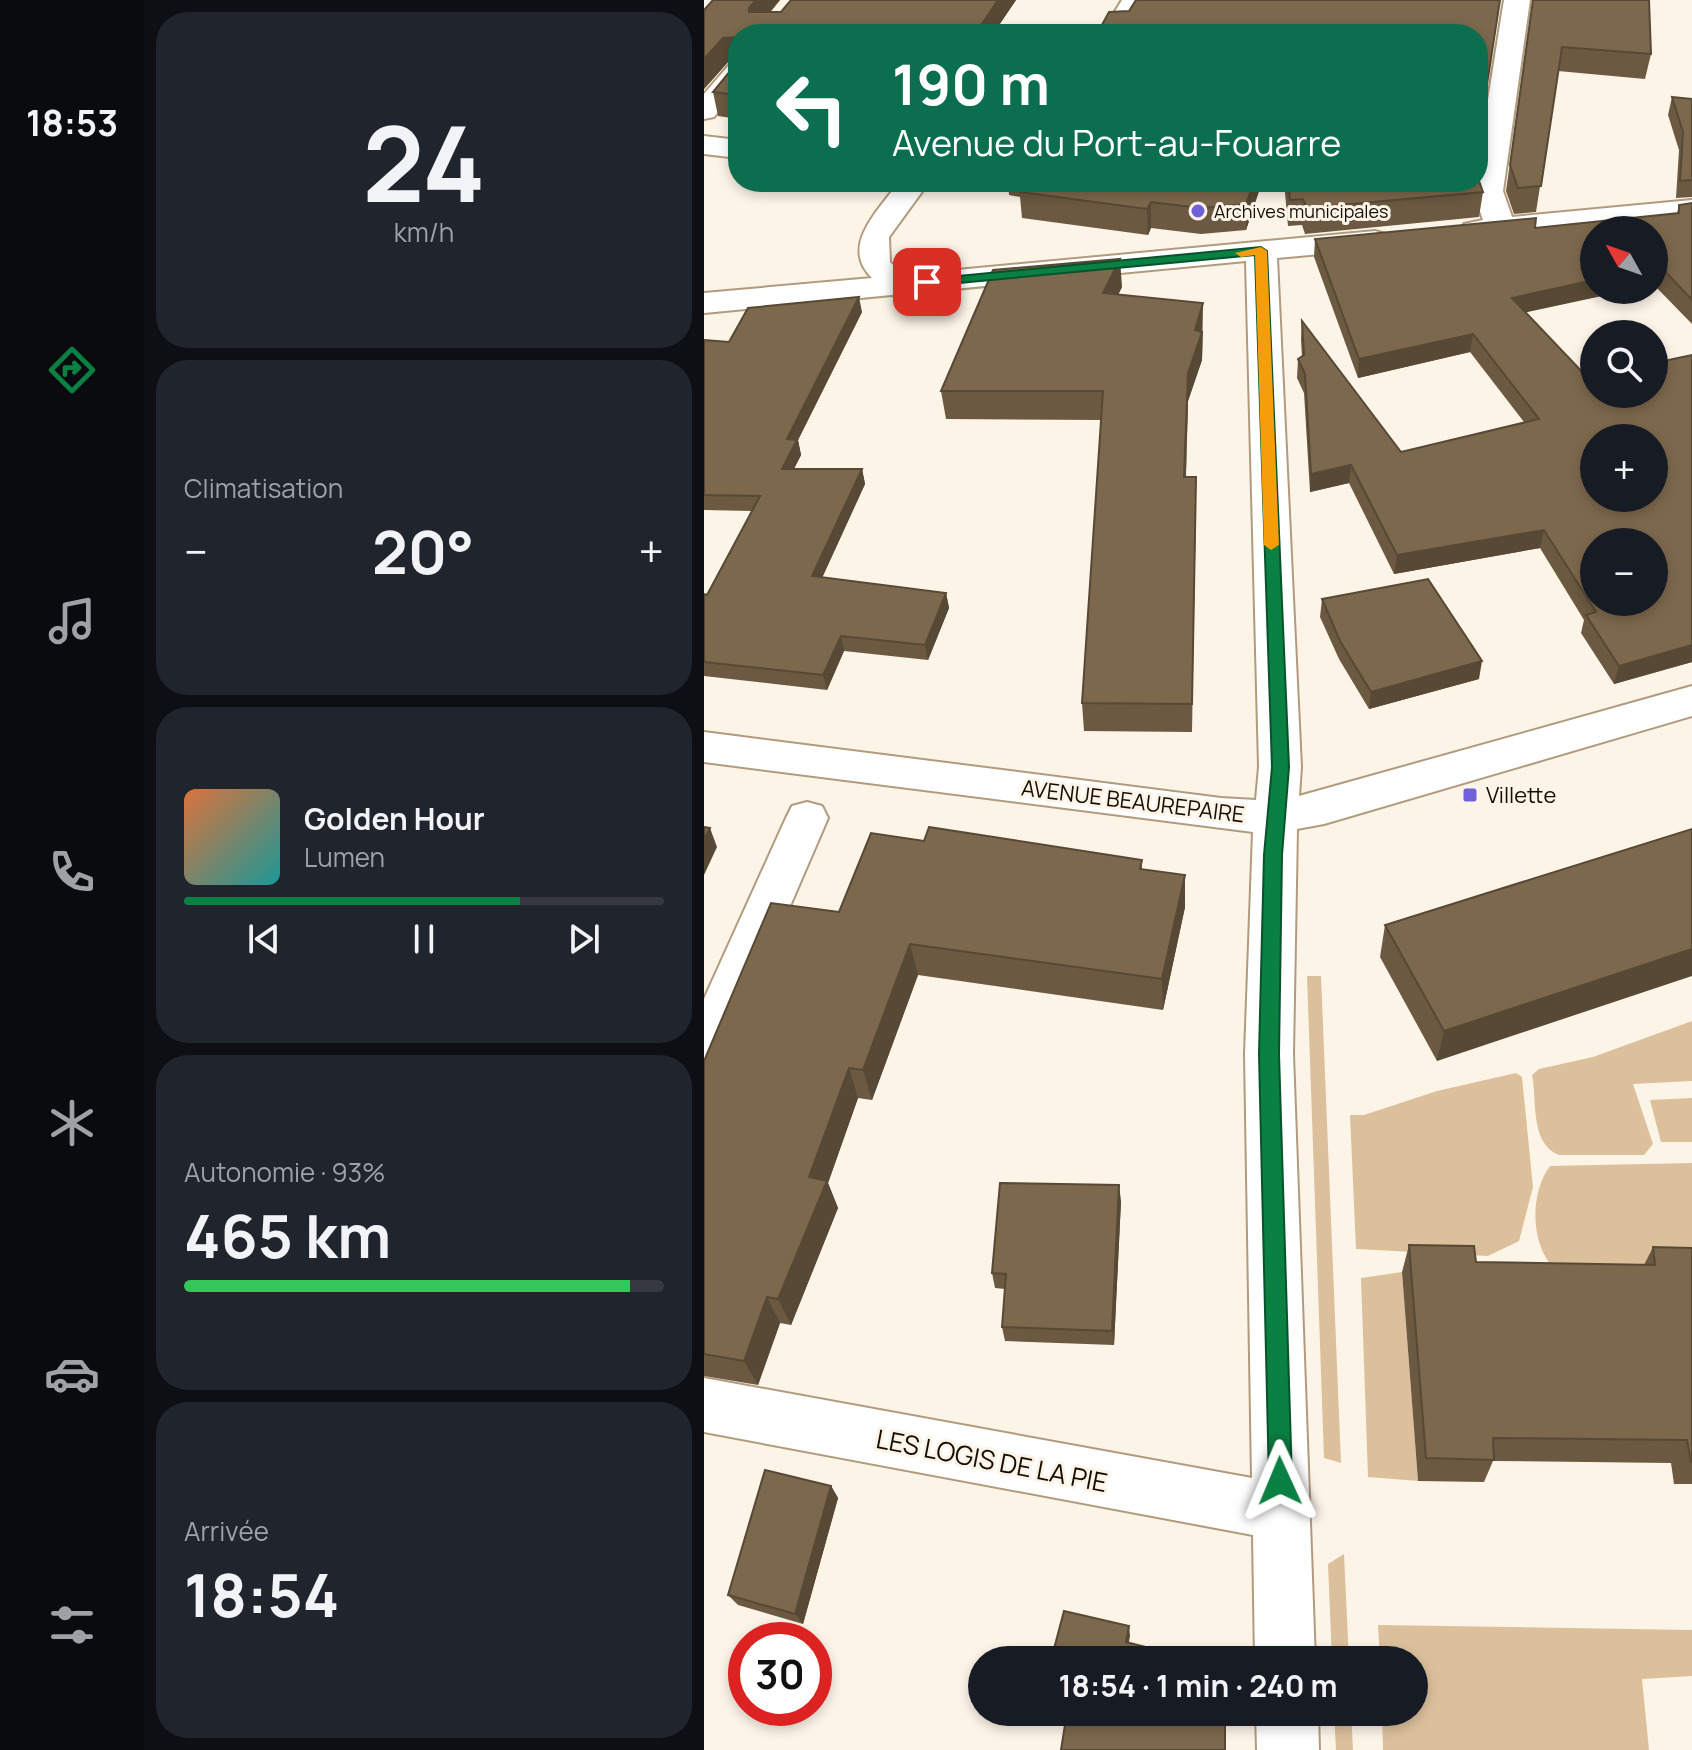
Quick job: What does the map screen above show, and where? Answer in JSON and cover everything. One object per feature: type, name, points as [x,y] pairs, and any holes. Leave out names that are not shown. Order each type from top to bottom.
[{"type":"street","points":[[1120,24],[1135,0]]},
{"type":"street","points":[[1501,228],[1488,191],[1517,0]]},
{"type":"street","points":[[704,111],[728,83]]},
{"type":"street","points":[[704,145],[728,148]]},
{"type":"street","points":[[897,285],[875,264],[874,237],[907,192]]},
{"type":"street","points":[[704,303],[1692,209]]},
{"type":"street","points":[[1261,251],[1280,767],[1269,1054],[1285,1646]]},
{"type":"street","name":"AVENUE BEAUREPAIRE","points":[[704,747],[1221,814],[1276,817],[1324,808],[1692,701]]},
{"type":"street","points":[[704,1052],[807,818]]},
{"type":"street","name":"LES LOGIS DE LA PIE","points":[[704,1405],[1281,1512]]},
{"type":"street","points":[[1287,1726],[1288,1750]]},
{"type":"shaded area","points":[[1307,976],[1321,976],[1341,1463],[1324,1458]]},
{"type":"shaded area","points":[[1692,1021],[1692,1081],[1633,1084],[1653,1144],[1644,1155],[1559,1155],[1550,1150],[1537,1124],[1532,1075],[1539,1069],[1593,1057]]},
{"type":"shaded area","points":[[1516,1073],[1522,1077],[1533,1187],[1519,1241],[1488,1256],[1356,1249],[1350,1115],[1364,1115],[1437,1091]]},
{"type":"shaded area","points":[[1692,1098],[1692,1142],[1661,1142],[1650,1100]]},
{"type":"shaded area","points":[[1692,1163],[1692,1264],[1553,1267],[1545,1257],[1535,1217],[1539,1189],[1550,1166]]},
{"type":"shaded area","points":[[1402,1272],[1418,1481],[1368,1477],[1361,1278]]},
{"type":"shaded area","points":[[1344,1554],[1348,1646],[1331,1646],[1328,1564]]},
{"type":"shaded area","points":[[1378,1625],[1692,1630],[1692,1676],[1642,1679],[1649,1750],[1383,1750],[1382,1726],[1428,1726],[1428,1646],[1379,1646]]},
{"type":"shaded area","points":[[1335,1726],[1352,1726],[1353,1750],[1336,1750]]},
{"type":"building","points":[[713,0],[756,0],[749,12],[781,12],[791,0],[998,0],[982,24],[728,24],[728,38],[723,38],[704,59],[704,10]]},
{"type":"building","points":[[1136,0],[1500,0],[1488,78],[1488,24],[1102,24],[1109,12],[1129,11]]},
{"type":"building","points":[[1533,0],[1649,0],[1651,54],[1562,47],[1541,186],[1518,188],[1510,165]]},
{"type":"building","points":[[728,74],[728,94],[713,92]]},
{"type":"building","points":[[1672,97],[1692,99],[1692,180],[1680,181],[1683,132]]},
{"type":"building","points":[[1020,192],[1250,192],[1246,204],[1201,208],[1151,202],[1147,209]]},
{"type":"building","points":[[1289,192],[1483,192],[1307,208],[1303,199],[1290,200]]},
{"type":"building","points":[[1692,203],[1692,300],[1668,274],[1668,216],[1650,216],[1679,213],[1679,205]]},
{"type":"building","points":[[1536,218],[1535,228],[1580,223],[1580,283],[1512,298],[1580,370],[1580,408],[1668,408],[1668,360],[1692,355],[1692,645],[1619,666],[1587,616],[1668,616],[1668,528],[1580,528],[1580,587],[1544,530],[1397,555],[1351,465],[1311,474],[1305,374],[1298,359],[1304,355],[1302,321],[1401,452],[1539,419],[1473,334],[1359,359],[1315,239]]},
{"type":"building","points":[[1120,259],[1103,293],[1203,303],[1195,330],[1202,332],[1188,373],[1184,477],[1196,477],[1192,704],[1082,703],[1103,391],[941,391],[993,270]]},
{"type":"building","points":[[859,297],[787,439],[797,440],[782,469],[862,469],[812,576],[946,593],[925,645],[841,636],[823,675],[704,662],[704,594],[707,595],[760,496],[704,495],[704,340],[729,342],[748,308]]},
{"type":"building","points":[[1428,579],[1482,661],[1371,692],[1340,641],[1322,599]]},
{"type":"building","points":[[929,827],[1142,860],[1140,869],[1185,875],[1162,979],[910,944],[863,1070],[849,1068],[809,1177],[827,1181],[778,1299],[767,1297],[744,1361],[704,1354],[704,1061],[771,903],[839,912],[871,833],[924,841]]},
{"type":"building","points":[[1692,829],[1692,949],[1444,1031],[1385,925]]},
{"type":"building","points":[[1000,1183],[1119,1185],[1112,1331],[1002,1327],[1006,1274],[992,1273]]},
{"type":"building","points":[[1409,1245],[1474,1246],[1476,1262],[1655,1265],[1653,1247],[1692,1248],[1692,1462],[1687,1440],[1493,1438],[1494,1460],[1426,1458]]},
{"type":"building","points":[[765,1470],[831,1486],[795,1614],[728,1595]]},
{"type":"building","points":[[1064,1611],[1129,1626],[1126,1642],[1142,1646],[1055,1646]]},
{"type":"building","points":[[1065,1726],[1225,1726],[1225,1750],[1061,1750]]},
{"type":"slow traffic","points":[[1241,253],[1261,251],[1271,545]]},
{"type":"place","name":"Archives municipales","points":[[1198,211]]},
{"type":"place","name":"Villette","points":[[1470,795]]},
{"type":"route","points":[[927,282],[1261,251],[1280,767],[1273,855],[1269,1054],[1280,1481]]}]
